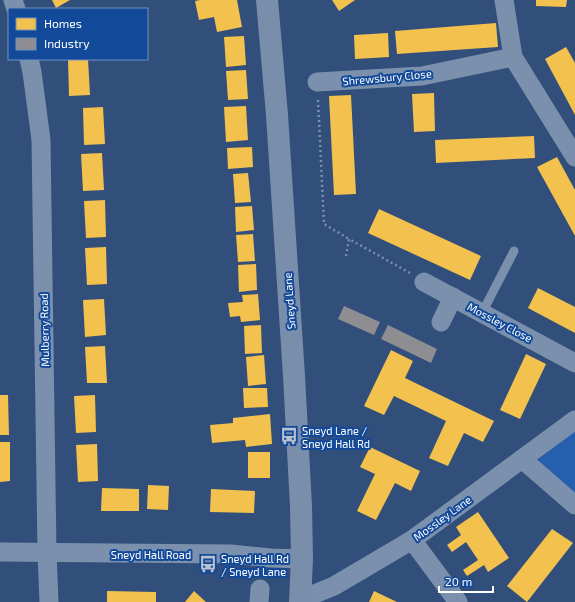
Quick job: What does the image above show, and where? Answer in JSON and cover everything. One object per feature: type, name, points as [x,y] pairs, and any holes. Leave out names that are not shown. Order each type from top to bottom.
[{"type":"main road","name":"Sneyd Lane","points":[[267,0],[284,207],[300,491],[302,559],[300,601]]},
{"type":"street","points":[[504,0],[513,57],[575,157]]},
{"type":"street","name":"Shrewsbury Close","points":[[327,77],[422,76],[513,57]]},
{"type":"street","name":"Mulberry Road","points":[[29,60],[41,140],[49,602]]},
{"type":"street","name":"Mossley Close","points":[[424,282],[575,362]]},
{"type":"street","points":[[442,322],[453,297]]},
{"type":"street","name":"Mossley Lane","points":[[300,601],[334,586],[412,540],[575,420]]},
{"type":"street","points":[[522,459],[575,505]]},
{"type":"street","points":[[412,540],[458,602]]},
{"type":"street","name":"Sneyd Hall Road","points":[[0,552],[231,554],[302,559]]},
{"type":"lane","points":[[482,313],[514,251]]},
{"type":"path","points":[[327,77],[324,224],[424,282]]},
{"type":"path","points":[[346,256],[349,239]]},
{"type":"shaded area","points":[[575,430],[575,493],[538,460]]},
{"type":"building: Homes","points":[[52,0],[70,0],[56,8]]},
{"type":"building: Homes","points":[[237,0],[242,27],[217,32],[214,17],[199,20],[195,1]]},
{"type":"building: Homes","points":[[332,0],[355,0],[339,11]]},
{"type":"building: Homes","points":[[536,0],[567,0],[566,7],[536,6]]},
{"type":"building: Homes","points":[[496,23],[498,47],[397,54],[395,31]]},
{"type":"building: Homes","points":[[388,33],[389,57],[355,59],[354,35]]},
{"type":"building: Homes","points":[[244,36],[246,65],[226,67],[224,37]]},
{"type":"building: Homes","points":[[566,47],[575,63],[575,115],[545,59]]},
{"type":"building: Homes","points":[[68,60],[88,60],[90,95],[69,96]]},
{"type":"building: Homes","points":[[246,70],[248,99],[228,100],[226,71]]},
{"type":"building: Homes","points":[[434,93],[435,131],[414,132],[412,94]]},
{"type":"building: Homes","points":[[351,95],[356,194],[334,195],[329,96]]},
{"type":"building: Homes","points":[[246,106],[248,140],[226,142],[224,107]]},
{"type":"building: Homes","points":[[103,107],[105,144],[84,145],[83,108]]},
{"type":"building: Homes","points":[[534,136],[535,158],[436,163],[435,140]]},
{"type":"building: Homes","points":[[252,147],[253,167],[228,169],[227,148]]},
{"type":"building: Homes","points":[[102,153],[104,190],[83,191],[81,154]]},
{"type":"building: Homes","points":[[557,157],[575,190],[575,236],[537,167]]},
{"type":"building: Homes","points":[[248,173],[251,202],[235,203],[233,174]]},
{"type":"building: Homes","points":[[105,200],[106,237],[86,238],[84,201]]},
{"type":"building: Homes","points":[[252,206],[254,230],[236,232],[235,207]]},
{"type":"building: Homes","points":[[379,209],[481,256],[470,280],[368,233]]},
{"type":"building: Homes","points":[[253,234],[255,261],[238,262],[236,235]]},
{"type":"building: Homes","points":[[106,247],[107,284],[87,285],[85,248]]},
{"type":"building: Homes","points":[[256,264],[257,290],[239,292],[238,265]]},
{"type":"building: Homes","points":[[538,288],[575,307],[575,333],[528,308]]},
{"type":"building: Homes","points":[[258,294],[260,320],[241,322],[240,316],[230,317],[228,303],[243,302],[242,295]]},
{"type":"building: Homes","points":[[104,299],[106,335],[85,337],[83,300]]},
{"type":"building: Homes","points":[[261,325],[262,353],[245,354],[244,326]]},
{"type":"building: Homes","points":[[105,346],[107,383],[87,383],[85,347]]},
{"type":"building: Homes","points":[[391,350],[413,361],[405,378],[494,421],[483,442],[464,433],[448,466],[429,458],[446,421],[394,396],[384,415],[364,406]]},
{"type":"building: Homes","points":[[526,354],[546,364],[520,419],[500,410]]},
{"type":"building: Homes","points":[[264,355],[266,384],[248,386],[246,357]]},
{"type":"building: Homes","points":[[243,388],[267,388],[268,407],[244,408]]},
{"type":"building: Homes","points":[[0,395],[8,395],[9,435],[0,435]]},
{"type":"building: Homes","points":[[95,395],[96,432],[76,433],[74,396]]},
{"type":"building: Homes","points":[[270,414],[272,444],[246,447],[245,440],[212,443],[210,425],[233,423],[233,418]]},
{"type":"building: Homes","points":[[0,442],[10,442],[10,481],[0,482]]},
{"type":"building: Homes","points":[[97,444],[98,481],[78,482],[76,445]]},
{"type":"building: Homes","points":[[370,447],[420,471],[411,491],[395,483],[376,520],[357,511],[375,474],[360,467]]},
{"type":"building: Homes","points":[[248,452],[270,452],[270,478],[248,478]]},
{"type":"building: Homes","points":[[148,485],[169,486],[168,510],[147,509]]},
{"type":"building: Homes","points":[[102,488],[139,489],[139,511],[101,511]]},
{"type":"building: Homes","points":[[211,489],[255,491],[254,513],[210,512]]},
{"type":"building: Homes","points":[[478,512],[509,558],[488,572],[484,565],[467,576],[463,570],[478,560],[466,542],[452,552],[447,545],[461,535],[456,527]]},
{"type":"building: Homes","points":[[552,529],[573,543],[527,602],[507,586]]},
{"type":"building: Homes","points":[[107,591],[156,592],[156,602],[107,602]]},
{"type":"building: Homes","points":[[194,591],[206,602],[185,602]]},
{"type":"building: Homes","points":[[374,591],[397,602],[369,602]]},
{"type":"building: Industry","points":[[344,306],[380,322],[374,335],[338,319]]},
{"type":"building: Industry","points":[[388,325],[437,349],[431,363],[381,339]]},
{"type":"place","name":"Sneyd Lane / Sneyd Hall Rd","points":[[289,436]]},
{"type":"place","name":"Sneyd Hall Rd / Sneyd Lane","points":[[208,564]]}]
